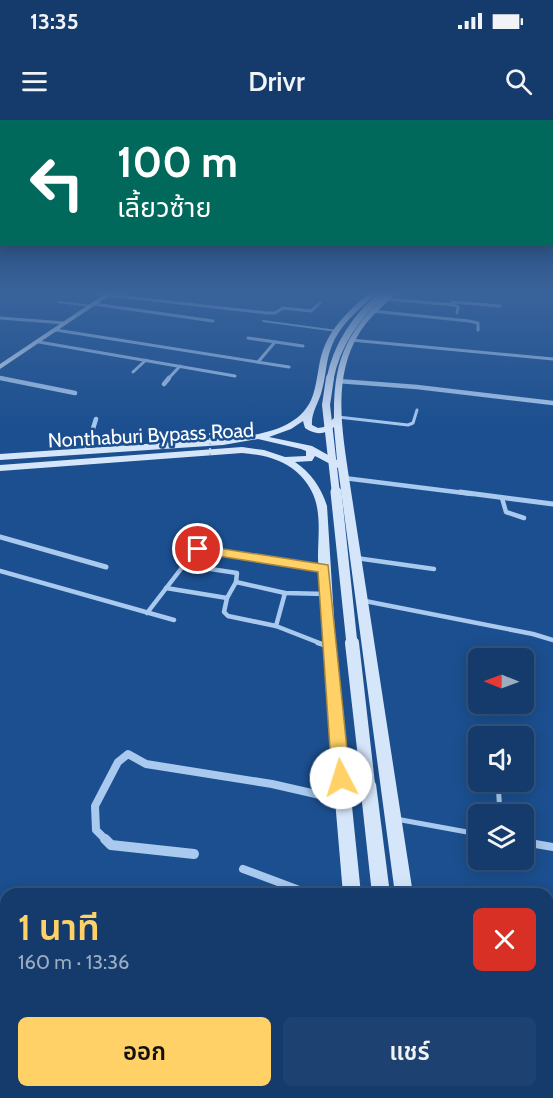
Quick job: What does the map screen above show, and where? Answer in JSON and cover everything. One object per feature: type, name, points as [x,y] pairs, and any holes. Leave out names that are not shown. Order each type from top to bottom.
[{"type":"main road","points":[[0,367],[47,337]]},
{"type":"main road","points":[[331,337],[316,396],[307,414],[308,426],[319,432],[326,430],[338,418]]},
{"type":"main road","points":[[345,337],[333,362],[326,405],[380,888]]},
{"type":"main road","points":[[353,337],[341,362],[338,381],[338,418],[343,472],[403,888]]},
{"type":"main road","name":"Nonthaburi Bypass Road","points":[[249,439],[284,428],[307,414]]},
{"type":"main road","name":"Nonthaburi Bypass Road","points":[[0,457],[249,439],[280,440],[309,448],[343,472]]},
{"type":"main road","points":[[285,459],[309,459],[312,454],[309,448]]},
{"type":"main road","name":"Nonthaburi Bypass Road","points":[[0,468],[242,450],[285,459],[305,474],[321,502],[330,647],[351,888]]},
{"type":"street","points":[[98,337],[289,368]]},
{"type":"street","points":[[248,338],[303,346]]},
{"type":"street","points":[[351,340],[553,359]]},
{"type":"street","points":[[39,342],[235,376]]},
{"type":"street","points":[[258,362],[275,342]]},
{"type":"street","points":[[133,372],[146,360]]},
{"type":"street","points":[[164,384],[180,366]]},
{"type":"street","points":[[0,378],[75,393]]},
{"type":"street","points":[[338,381],[553,402]]},
{"type":"street","points":[[86,451],[96,419]]},
{"type":"street","points":[[343,472],[553,504]]},
{"type":"street","points":[[0,537],[106,567]]},
{"type":"street","points":[[194,854],[111,846],[96,830],[95,806],[118,762],[128,754],[146,764],[272,784],[343,800]]},
{"type":"lane","points":[[338,418],[408,425],[412,423],[417,410]]},
{"type":"lane","points":[[164,446],[170,434],[195,430]]},
{"type":"lane","points":[[502,498],[506,512],[516,518],[524,518]]},
{"type":"lane","points":[[198,549],[324,568]]},
{"type":"lane","points":[[356,558],[434,569]]},
{"type":"lane","points":[[147,613],[184,565],[237,573],[236,582],[227,598],[224,612],[228,616],[276,626],[330,647]]},
{"type":"lane","points":[[0,572],[174,620]]},
{"type":"lane","points":[[236,582],[285,593],[326,594]]},
{"type":"lane","points":[[166,588],[227,598]]},
{"type":"lane","points":[[276,626],[285,593]]},
{"type":"lane","points":[[362,600],[533,633],[553,639]]},
{"type":"lane","points":[[393,819],[468,832]]},
{"type":"lane","points":[[534,844],[553,847]]},
{"type":"lane","points":[[243,870],[293,888]]},
{"type":"path","points":[[210,433],[210,457]]},
{"type":"route","points":[[198,549],[324,568],[341,778]]}]
